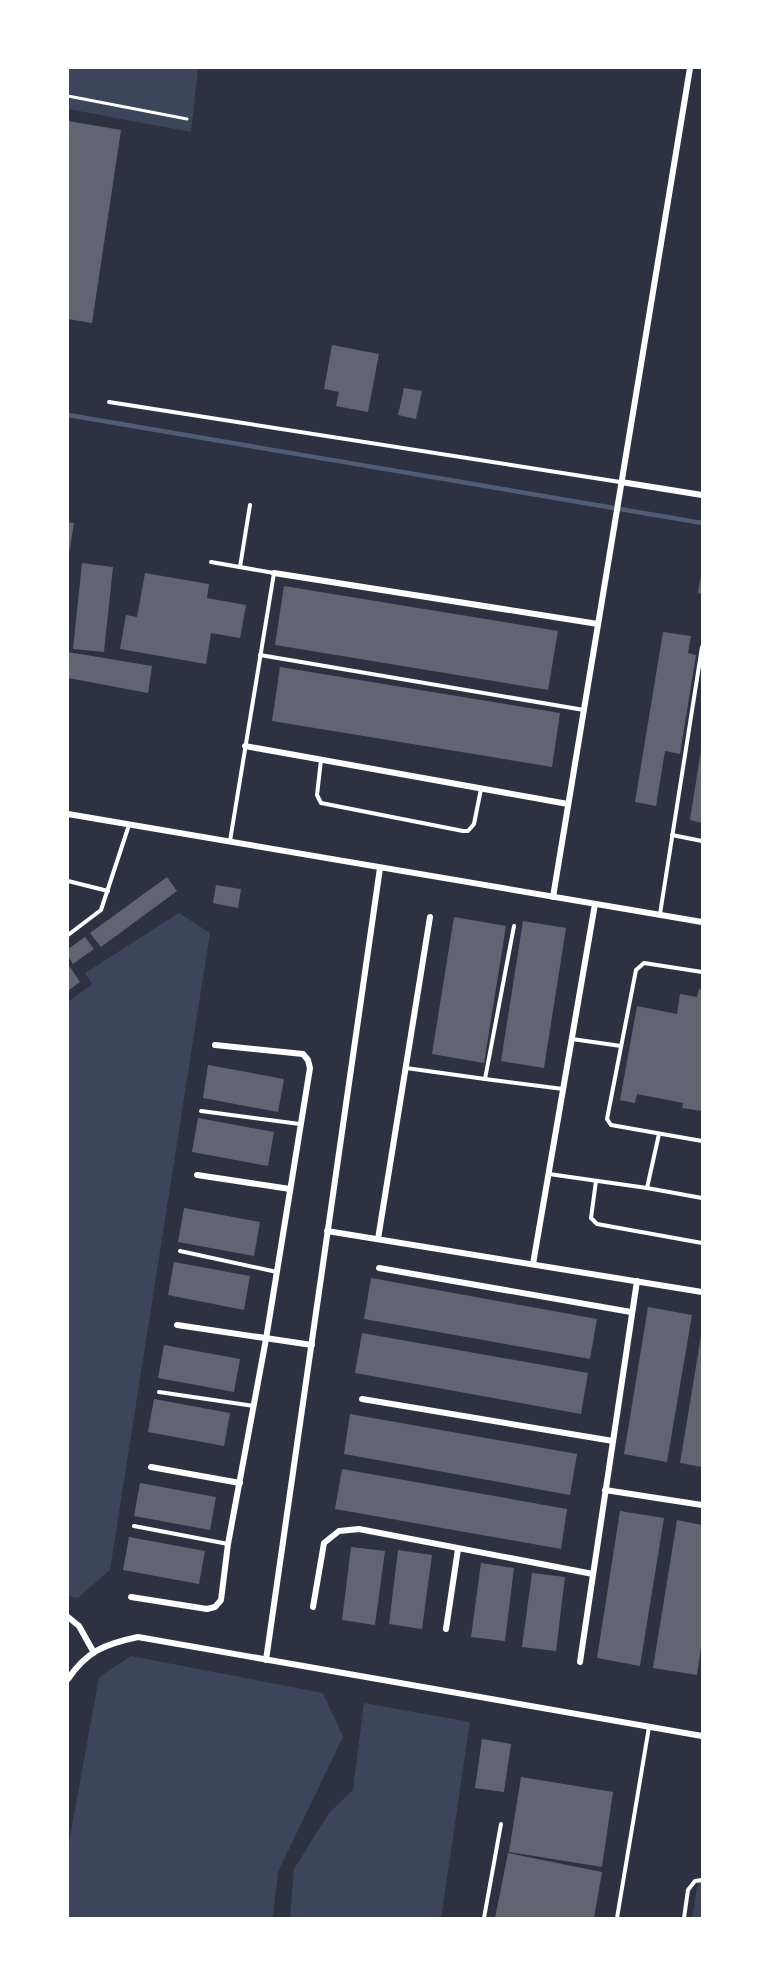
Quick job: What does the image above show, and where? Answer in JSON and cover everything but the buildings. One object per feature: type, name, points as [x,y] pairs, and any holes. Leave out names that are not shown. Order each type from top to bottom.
[{"type":"street","points":[[553,897],[690,68]]},
{"type":"street","points":[[621,482],[702,495]]},
{"type":"street","points":[[273,573],[598,624]]},
{"type":"street","points":[[245,747],[568,804]]},
{"type":"street","points":[[68,814],[702,922]]},
{"type":"street","points":[[266,1660],[380,868]]},
{"type":"street","points":[[533,1264],[595,904]]},
{"type":"street","points":[[378,1239],[430,917]]},
{"type":"street","points":[[131,1597],[207,1610],[215,1607],[221,1600],[228,1544],[266,1339],[310,1068],[308,1059],[303,1054],[215,1045]]},
{"type":"street","points":[[197,1175],[290,1189]]},
{"type":"street","points":[[327,1231],[702,1292]]},
{"type":"street","points":[[379,1268],[632,1312]]},
{"type":"street","points":[[580,1662],[637,1281]]},
{"type":"street","points":[[177,1325],[312,1345]]},
{"type":"street","points":[[362,1399],[613,1441]]},
{"type":"street","points":[[151,1467],[240,1483]]},
{"type":"street","points":[[605,1490],[702,1505]]},
{"type":"street","points":[[313,1607],[324,1543],[339,1531],[359,1529],[593,1574]]},
{"type":"street","points":[[446,1629],[458,1549]]},
{"type":"street","points":[[68,1617],[79,1626],[93,1651]]},
{"type":"street","points":[[68,1679],[76,1667],[93,1651],[138,1637],[702,1736]]},
{"type":"lane","points":[[109,402],[621,482]]},
{"type":"lane","points":[[240,567],[250,505]]},
{"type":"lane","points":[[211,562],[273,573],[230,842]]},
{"type":"lane","points":[[659,915],[701,666],[702,646]]},
{"type":"lane","points":[[260,655],[584,710]]},
{"type":"lane","points":[[321,760],[318,795],[321,803],[463,831],[468,831],[474,824],[481,789]]},
{"type":"lane","points":[[68,935],[99,913],[129,824]]},
{"type":"lane","points":[[672,835],[702,840]]},
{"type":"lane","points":[[68,881],[108,891]]},
{"type":"lane","points":[[485,1079],[514,926]]},
{"type":"lane","points":[[702,972],[644,963],[636,970],[607,1119],[611,1125],[702,1141]]},
{"type":"lane","points":[[572,1039],[621,1046]]},
{"type":"lane","points":[[406,1068],[563,1089]]},
{"type":"lane","points":[[201,1110],[300,1124]]},
{"type":"lane","points":[[647,1188],[659,1134]]},
{"type":"lane","points":[[549,1174],[702,1198]]},
{"type":"lane","points":[[596,1181],[591,1218],[597,1224],[702,1243]]},
{"type":"lane","points":[[180,1251],[277,1272]]},
{"type":"lane","points":[[159,1392],[254,1406]]},
{"type":"lane","points":[[134,1526],[228,1544]]},
{"type":"lane","points":[[617,1918],[649,1726]]},
{"type":"lane","points":[[484,1918],[501,1824]]},
{"type":"lane","points":[[684,1918],[688,1890],[695,1881],[702,1880]]},
{"type":"path","points":[[68,96],[187,119]]},
{"type":"shaded area","points":[[68,68],[198,68],[191,132],[68,109]]},
{"type":"shaded area","points":[[179,913],[210,933],[110,1570],[78,1598],[68,1596],[68,1002],[92,984],[85,973]]},
{"type":"shaded area","points":[[131,1656],[323,1693],[343,1737],[278,1872],[273,1918],[68,1918],[68,1848],[99,1677]]},
{"type":"shaded area","points":[[364,1703],[470,1722],[441,1918],[290,1918],[294,1869],[329,1813],[353,1790]]},
{"type":"shaded area","points":[[698,1882],[702,1882],[702,1918],[692,1918]]},
{"type":"waterway","points":[[68,415],[702,523]]}]
